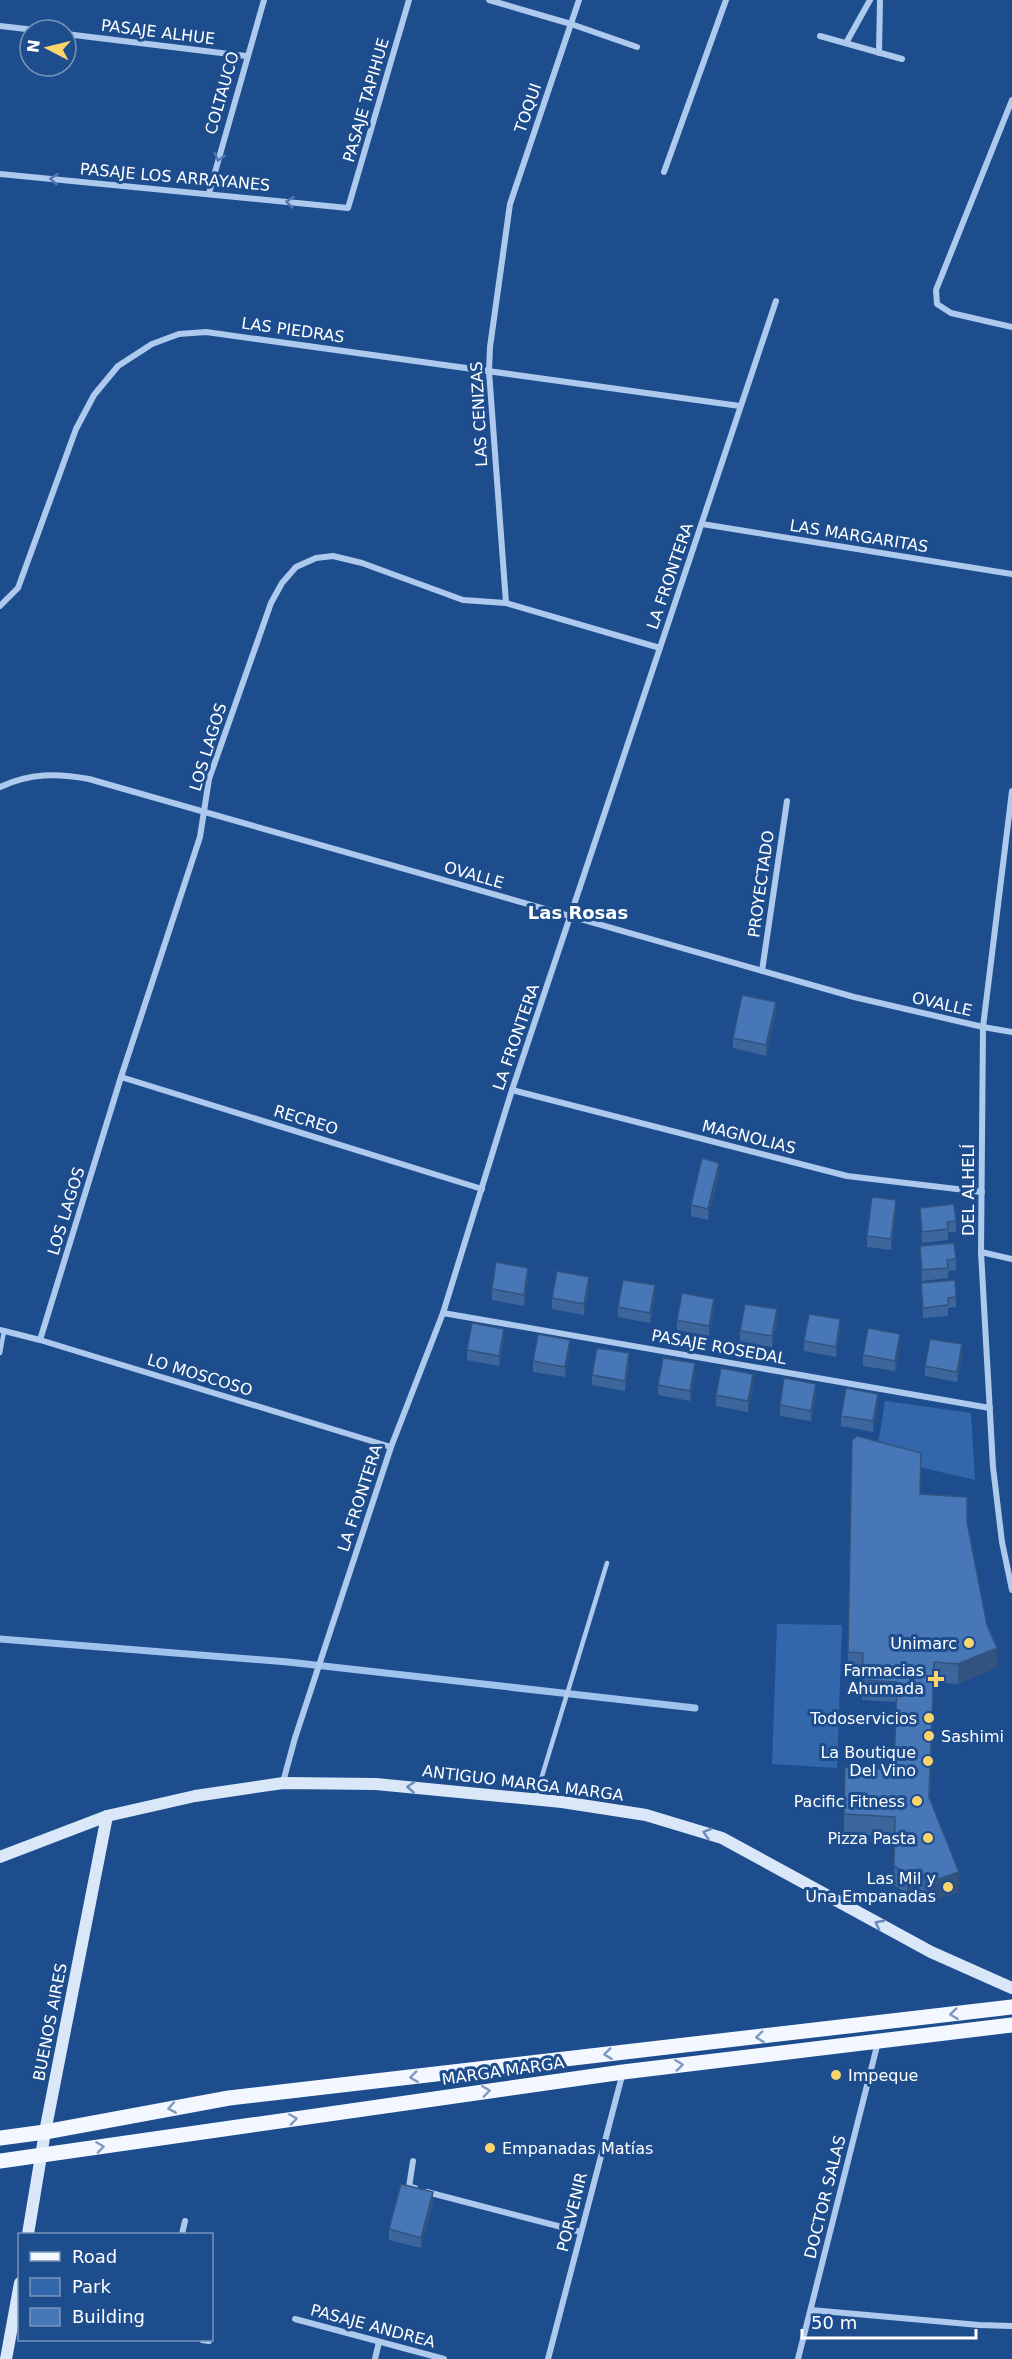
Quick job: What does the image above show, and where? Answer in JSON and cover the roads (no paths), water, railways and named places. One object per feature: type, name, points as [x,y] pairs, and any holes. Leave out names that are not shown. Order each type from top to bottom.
[{"type":"main road","name":"MARGA MARGA","points":[[0,2138],[45,2132],[229,2098],[1012,2007]]},
{"type":"main road","name":"MARGA MARGA","points":[[0,2161],[623,2072],[1012,2025]]},
{"type":"street","name":"COLTAUCO","points":[[208,193],[264,0]]},
{"type":"street","name":"PASAJE TAPIHUE","points":[[348,207],[409,0]]},
{"type":"street","points":[[489,0],[571,24],[637,47]]},
{"type":"street","name":"TOQUI","points":[[506,225],[510,204],[579,0]]},
{"type":"street","points":[[664,172],[726,0]]},
{"type":"street","points":[[846,43],[870,0]]},
{"type":"street","points":[[879,53],[880,0]]},
{"type":"street","points":[[0,26],[18,28]]},
{"type":"street","name":"PASAJE ALHUE","points":[[78,35],[246,56]]},
{"type":"street","points":[[820,36],[902,59]]},
{"type":"street","points":[[1012,100],[936,290],[937,304],[951,313],[1012,327]]},
{"type":"street","name":"PASAJE LOS ARRAYANES","points":[[0,174],[348,207]]},
{"type":"street","name":"LAS CENIZAS","points":[[506,225],[489,371],[506,603]]},
{"type":"street","name":"LA FRONTERA","points":[[283,1783],[295,1738],[391,1447],[443,1313],[512,1090],[776,301]]},
{"type":"street","name":"LAS PIEDRAS","points":[[0,606],[18,588],[76,429],[93,395],[118,366],[152,344],[178,334],[206,332],[740,406]]},
{"type":"street","name":"LAS MARGARITAS","points":[[702,524],[1012,574]]},
{"type":"street","name":"LOS LAGOS","points":[[40,1340],[121,1077],[200,837],[210,779],[271,603],[282,583],[296,567],[316,558],[333,556],[362,563],[463,600],[506,603],[660,648]]},
{"type":"street","name":"OVALLE","points":[[0,787],[17,779],[37,775],[66,775],[89,779],[854,997],[1012,1032]]},
{"type":"street","name":"DEL ALHELÍ","points":[[1012,791],[983,1027],[981,1252],[993,1467],[1002,1542],[1012,1590]]},
{"type":"street","name":"PROYECTADO","points":[[762,971],[787,801]]},
{"type":"street","name":"RECREO","points":[[121,1077],[482,1189]]},
{"type":"street","name":"MAGNOLIAS","points":[[512,1090],[847,1176],[982,1192]]},
{"type":"street","points":[[981,1252],[1012,1259]]},
{"type":"street","name":"PASAJE ROSEDAL","points":[[443,1313],[990,1408]]},
{"type":"street","name":"LO MOSCOSO","points":[[2,1331],[40,1340],[391,1447]]},
{"type":"street","name":"ANTIGUO MARGA MARGA","points":[[0,1857],[107,1816],[195,1796],[283,1783],[376,1784],[535,1799],[646,1815],[722,1838],[931,1952],[1012,1988]]},
{"type":"street","name":"BUENOS AIRES","points":[[28,2233],[45,2132],[107,1816]]},
{"type":"street","name":"DOCTOR SALAS","points":[[798,2359],[878,2042]]},
{"type":"street","name":"PORVENIR","points":[[548,2359],[623,2072]]},
{"type":"street","points":[[413,2160],[409,2187],[580,2232]]},
{"type":"street","points":[[182,2233],[185,2221]]},
{"type":"street","points":[[6,2359],[18,2294]]},
{"type":"street","points":[[811,2310],[1012,2326]]},
{"type":"street","name":"PASAJE ANDREA","points":[[295,2319],[444,2359]]},
{"type":"street","points":[[375,2359],[379,2342]]},
{"type":"lane","points":[[0,1353],[2,1331]]},
{"type":"lane","points":[[535,1799],[607,1563]]},
{"type":"waterway","points":[[0,1639],[288,1662],[695,1708]]},
{"type":"place","name":"Unimarc","points":[[969,1643]]},
{"type":"place","name":"Farmacias Ahumada","points":[[936,1679]]},
{"type":"place","name":"Todoservicios","points":[[929,1718]]},
{"type":"place","name":"Sashimi","points":[[929,1736]]},
{"type":"place","name":"La Boutique Del Vino","points":[[928,1761]]},
{"type":"place","name":"Pacific Fitness","points":[[917,1801]]},
{"type":"place","name":"Pizza Pasta","points":[[928,1838]]},
{"type":"place","name":"Las Mil y Una Empanadas","points":[[948,1887]]},
{"type":"place","name":"Impeque","points":[[836,2075]]},
{"type":"place","name":"Empanadas Matías","points":[[490,2148]]},
{"type":"district","name":"Las Rosas","points":[[578,912]]}]
